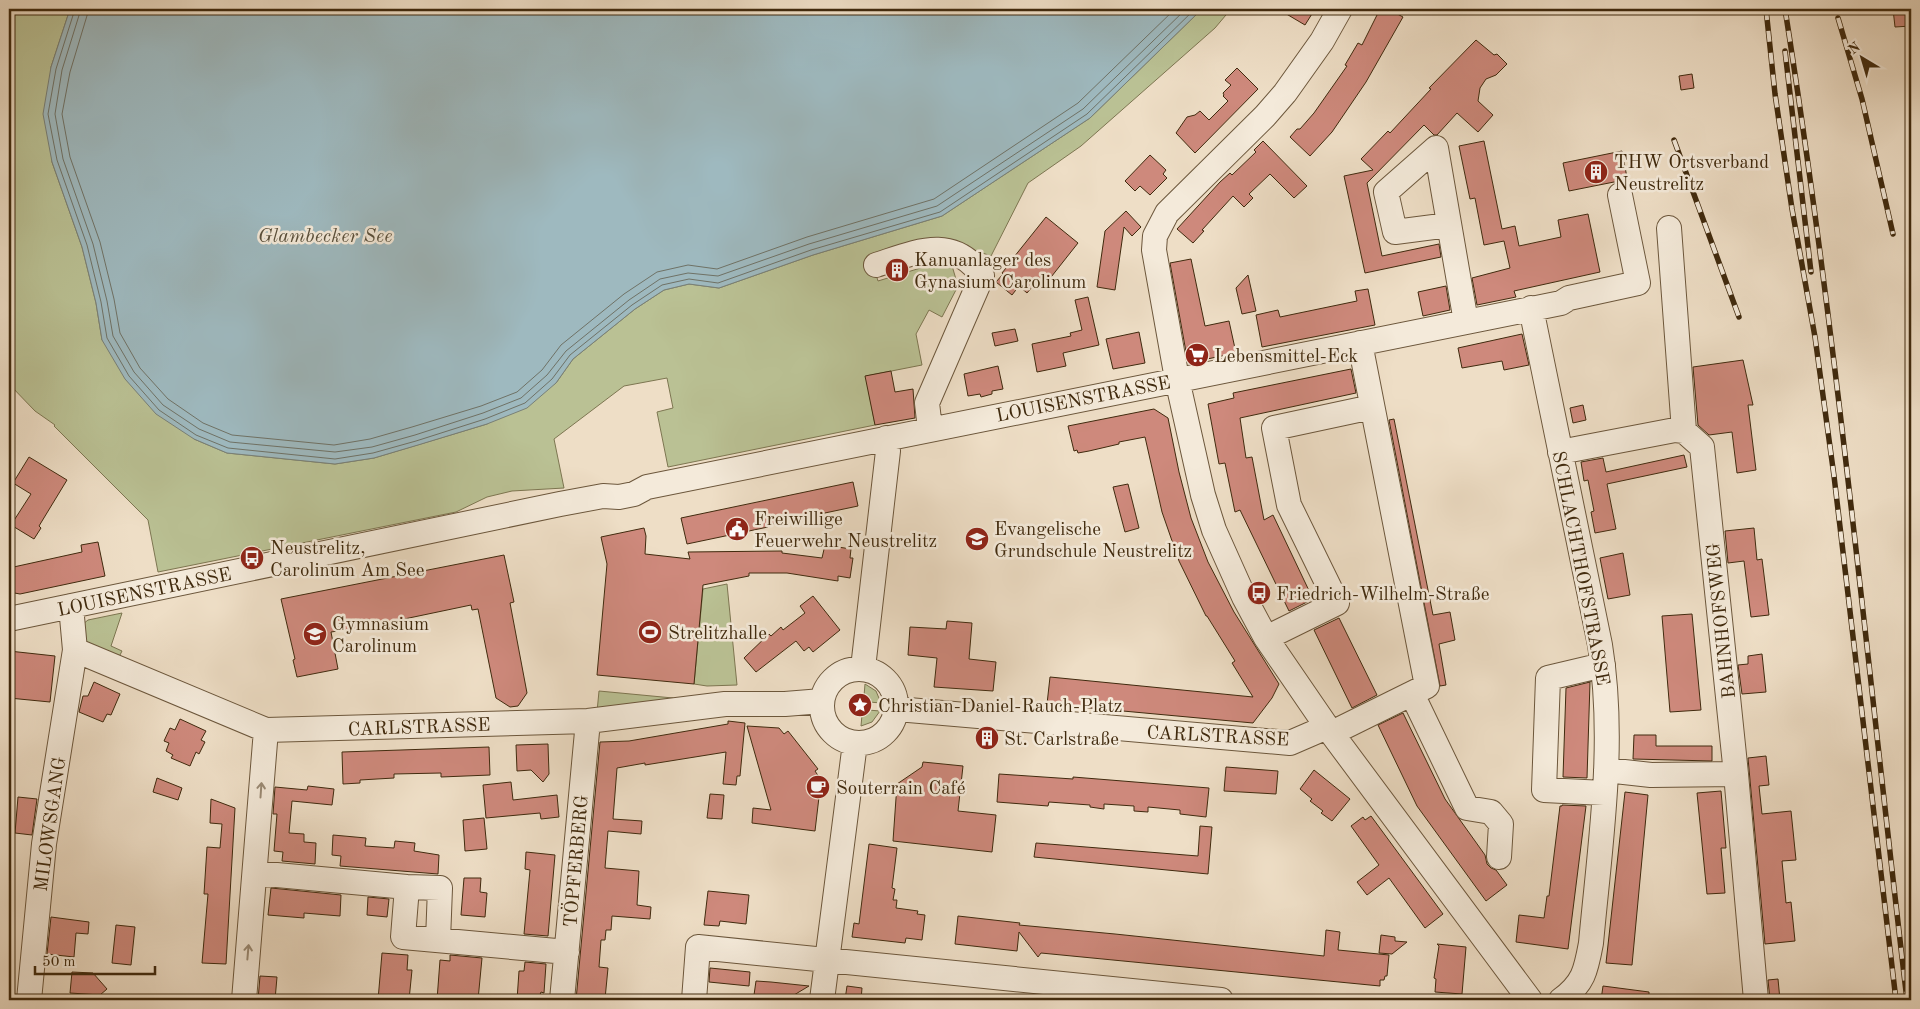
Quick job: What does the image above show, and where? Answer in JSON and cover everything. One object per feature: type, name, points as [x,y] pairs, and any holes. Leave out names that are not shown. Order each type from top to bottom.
[{"type":"street","points":[[1340,9],[1309,61],[1285,93],[1233,148],[1176,202],[1160,224],[1155,236],[1154,250],[1177,379],[1214,530],[1235,579],[1266,638],[1330,730],[1530,1000]]},
{"type":"street","name":"LOUISENSTRASSE","points":[[9,619],[603,496],[617,489],[635,485],[647,487],[1466,322],[1638,284],[1620,195]]},
{"type":"street","points":[[1449,225],[1466,322]]},
{"type":"street","points":[[1560,452],[1675,430],[1684,432],[1670,239]]},
{"type":"street","points":[[876,265],[914,252],[942,249],[958,254],[973,263],[982,276],[927,403],[930,429]]},
{"type":"street","name":"SCHLACHTHOFSTRASSE","points":[[1531,308],[1603,665],[1608,727],[1591,943],[1587,968],[1574,990],[1562,1000]]},
{"type":"street","points":[[1360,343],[1427,686],[1412,694],[1468,808],[1491,812],[1501,824],[1499,857]]},
{"type":"street","points":[[1266,638],[1337,603],[1289,505],[1274,428],[1372,407]]},
{"type":"street","name":"BAHNHOFSWEG","points":[[1684,432],[1702,447],[1736,774],[1756,1000]]},
{"type":"street","points":[[863,668],[888,451],[886,438]]},
{"type":"street","points":[[71,606],[75,650]]},
{"type":"street","name":"CARLSTRASSE","points":[[75,650],[266,730],[588,721],[725,704],[785,704],[822,701]]},
{"type":"street","name":"MILOWSGANG","points":[[29,1000],[44,844],[75,650]]},
{"type":"street","points":[[1603,665],[1548,678],[1544,790],[1651,774],[1736,774]]},
{"type":"street","points":[[852,668],[863,668],[875,671],[892,686],[896,697],[897,709],[894,720],[888,730],[879,738],[868,742],[855,743],[844,740],[834,734],[826,725],[822,713],[822,701],[825,690],[831,680],[840,673],[852,668]]},
{"type":"street","name":"CARLSTRASSE","points":[[897,709],[1290,743],[1330,730],[1412,694]]},
{"type":"street","name":"TÖPFERBERG","points":[[562,1000],[588,721]]},
{"type":"street","points":[[244,1000],[266,730]]},
{"type":"street","points":[[822,1000],[855,743]]},
{"type":"street","points":[[255,873],[407,887],[440,888],[438,940]]},
{"type":"street","points":[[407,887],[404,937],[567,952]]},
{"type":"street","points":[[694,1000],[698,947],[1221,1000]]},
{"type":"green space","points":[[9,9],[70,9],[51,67],[52,162],[82,247],[96,303],[102,340],[194,439],[227,453],[335,464],[374,458],[487,424],[556,383],[573,359],[635,309],[664,290],[689,284],[719,288],[813,255],[942,216],[1090,118],[1202,9],[1231,9],[1215,28],[1081,146],[1028,183],[991,256],[943,239],[872,261],[878,281],[950,259],[958,286],[942,317],[929,310],[916,334],[922,365],[866,376],[875,425],[668,467],[657,412],[673,408],[667,378],[624,386],[554,439],[564,488],[512,491],[487,497],[456,512],[158,572],[148,520],[55,425],[35,411],[9,384]]},
{"type":"green space","points":[[727,584],[737,685],[707,686],[694,684],[703,589]]},
{"type":"green space","points":[[122,613],[111,646],[122,651],[118,659],[88,643],[83,636],[83,624],[88,620]]},
{"type":"green space","points":[[865,684],[876,691],[881,703],[869,702],[864,696]]},
{"type":"green space","points":[[599,691],[673,698],[677,701],[597,712]]},
{"type":"green space","points":[[868,710],[880,711],[872,722],[861,726],[862,715]]},
{"type":"water","name":"Glambecker See","points":[[70,9],[1202,9],[1090,118],[942,216],[813,255],[719,288],[689,284],[664,290],[635,309],[573,359],[556,383],[527,408],[487,424],[374,458],[335,464],[227,453],[194,439],[156,414],[125,379],[102,340],[96,303],[82,247],[52,162],[43,114],[51,67]]},
{"type":"building","points":[[1278,9],[1315,9],[1305,25]]},
{"type":"building","points":[[1380,9],[1388,9],[1403,17],[1366,82],[1332,132],[1310,156],[1290,137],[1314,113],[1347,66],[1345,65],[1358,43],[1362,45]]},
{"type":"building","points":[[1893,9],[1911,9],[1911,26],[1895,27]]},
{"type":"building","points":[[1476,40],[1494,55],[1497,54],[1507,64],[1496,75],[1486,79],[1480,88],[1478,101],[1493,115],[1478,132],[1457,113],[1437,135],[1434,135],[1424,125],[1367,183],[1382,256],[1439,244],[1441,257],[1365,273],[1344,176],[1373,170],[1361,159],[1388,131],[1390,133],[1431,89],[1429,88]]},
{"type":"building","points":[[1237,68],[1258,89],[1195,153],[1176,133],[1187,117],[1195,115],[1200,111],[1209,120],[1228,101],[1223,96],[1223,93],[1231,85],[1225,80]]},
{"type":"building","points":[[1692,74],[1694,88],[1681,90],[1679,76]]},
{"type":"building","points":[[1263,141],[1307,186],[1294,198],[1270,174],[1249,194],[1253,198],[1244,207],[1233,196],[1202,230],[1204,231],[1193,243],[1177,229],[1220,182],[1230,173],[1232,175],[1256,152],[1254,150]]},
{"type":"building","points":[[1484,141],[1502,229],[1515,226],[1519,246],[1561,237],[1558,220],[1588,214],[1600,272],[1514,291],[1516,297],[1477,305],[1472,278],[1510,268],[1504,241],[1484,245],[1475,198],[1470,199],[1459,146]]},
{"type":"building","name":"THW Ortsverband Neustrelitz","points":[[1622,151],[1628,183],[1614,182],[1569,191],[1563,163]]},
{"type":"building","points":[[1150,155],[1166,170],[1163,174],[1167,178],[1150,195],[1140,186],[1135,191],[1125,181]]},
{"type":"building","points":[[1126,211],[1141,227],[1132,236],[1124,227],[1115,290],[1097,287],[1105,231]]},
{"type":"building","points":[[1046,217],[1078,243],[1044,286],[1037,281],[1027,293],[1019,286],[1012,295],[996,282],[1003,274],[1006,268],[1005,265],[1011,257],[1014,257]]},
{"type":"building","points":[[1191,259],[1205,326],[1229,321],[1236,353],[1188,363],[1170,263]]},
{"type":"building","points":[[1248,275],[1256,311],[1242,314],[1236,288]]},
{"type":"building","points":[[1446,286],[1450,310],[1423,316],[1418,292]]},
{"type":"building","points":[[1368,289],[1375,325],[1262,347],[1256,315],[1278,310],[1280,317],[1357,301],[1355,291]]},
{"type":"building","points":[[1088,297],[1099,345],[1063,353],[1066,366],[1037,372],[1032,344],[1071,336],[1070,333],[1082,330],[1075,300]]},
{"type":"building","points":[[1015,329],[1018,341],[995,346],[992,333]]},
{"type":"building","points":[[1139,332],[1145,363],[1113,369],[1106,339]]},
{"type":"building","points":[[1522,334],[1529,365],[1504,370],[1502,361],[1462,368],[1458,348]]},
{"type":"building","points":[[1743,360],[1753,405],[1748,405],[1756,470],[1737,473],[1732,432],[1709,435],[1698,425],[1693,367]]},
{"type":"building","points":[[998,366],[1003,389],[992,391],[992,394],[981,397],[980,394],[968,396],[964,374]]},
{"type":"building","points":[[1351,369],[1356,393],[1240,418],[1246,458],[1252,457],[1264,520],[1273,515],[1313,599],[1289,611],[1240,510],[1235,512],[1225,463],[1219,464],[1208,404],[1234,398],[1233,393]]},
{"type":"building","points":[[891,371],[895,392],[913,389],[915,418],[875,425],[865,376]]},
{"type":"building","points":[[1583,405],[1586,420],[1573,423],[1570,408]]},
{"type":"building","points":[[1154,409],[1168,418],[1191,518],[1208,562],[1234,612],[1279,684],[1272,698],[1253,723],[1047,704],[1050,677],[1253,697],[1232,663],[1235,661],[1206,616],[1179,561],[1162,512],[1145,437],[1089,451],[1078,453],[1077,450],[1074,451],[1068,426]]},
{"type":"building","points":[[1394,419],[1433,615],[1450,612],[1455,640],[1439,644],[1446,685],[1440,686],[1389,420]]},
{"type":"building","points":[[1684,455],[1687,467],[1607,484],[1616,529],[1595,533],[1591,512],[1594,511],[1588,480],[1584,481],[1581,462],[1603,458],[1606,472]]},
{"type":"building","points":[[29,457],[67,480],[39,526],[41,528],[34,539],[11,525],[31,494],[13,483]]},
{"type":"building","points":[[853,482],[858,506],[687,544],[681,518]]},
{"type":"building","points":[[1128,484],[1139,528],[1125,532],[1113,487]]},
{"type":"building","name":"Strelitzhalle","points":[[644,528],[646,536],[645,554],[690,559],[688,552],[782,551],[782,553],[822,558],[825,545],[851,549],[850,558],[853,558],[850,578],[838,576],[838,581],[787,573],[749,573],[749,576],[703,585],[694,684],[597,675],[607,564],[601,537]]},
{"type":"building","points":[[1754,528],[1757,560],[1762,559],[1769,615],[1751,617],[1744,561],[1728,563],[1725,531]]},
{"type":"building","points":[[98,542],[105,576],[20,594],[9,592],[9,568],[82,552],[81,545]]},
{"type":"building","points":[[1623,553],[1630,595],[1608,599],[1600,558]]},
{"type":"building","points":[[504,555],[514,602],[510,603],[527,693],[518,706],[510,707],[496,698],[478,609],[472,610],[471,605],[366,627],[331,632],[338,669],[297,677],[293,660],[295,659],[281,599]]},
{"type":"building","points":[[813,596],[840,630],[813,652],[809,647],[804,651],[796,641],[756,672],[744,658],[769,634],[771,636],[781,627],[783,630],[805,613],[800,606]]},
{"type":"building","points":[[1692,614],[1701,710],[1670,712],[1662,616]]},
{"type":"building","points":[[1339,618],[1377,695],[1352,708],[1314,630]]},
{"type":"building","points":[[947,621],[972,623],[969,659],[996,662],[993,691],[934,687],[937,658],[908,655],[910,627],[946,629]]},
{"type":"building","points":[[9,651],[55,656],[50,702],[9,698]]},
{"type":"building","points":[[1762,654],[1766,692],[1742,694],[1738,665],[1748,664],[1748,656]]},
{"type":"building","points":[[94,682],[120,694],[111,715],[107,714],[103,722],[79,712],[83,696],[88,696]]},
{"type":"building","points":[[1590,682],[1587,778],[1563,777],[1566,688]]},
{"type":"building","points":[[1403,713],[1445,799],[1485,855],[1487,864],[1496,870],[1507,885],[1486,901],[1417,806],[1378,725]]},
{"type":"building","points":[[180,719],[206,731],[201,740],[205,742],[199,754],[196,752],[190,766],[171,758],[173,755],[166,751],[169,743],[164,741],[170,728],[175,730]]},
{"type":"building","points":[[728,721],[745,723],[740,776],[737,776],[736,785],[723,784],[726,752],[617,768],[613,819],[642,821],[641,834],[608,831],[605,868],[639,871],[637,905],[651,907],[650,919],[612,916],[611,930],[606,930],[605,940],[601,940],[599,967],[608,968],[605,999],[576,1000],[600,742],[629,741],[728,724]]},
{"type":"building","points":[[747,726],[779,728],[784,734],[788,731],[818,769],[815,771],[821,780],[815,831],[752,823],[753,808],[771,810]]},
{"type":"building","points":[[1634,735],[1656,735],[1656,746],[1712,746],[1712,761],[1633,759]]},
{"type":"building","points":[[548,744],[549,774],[543,782],[531,770],[517,771],[516,745]]},
{"type":"building","points":[[489,747],[490,775],[441,777],[441,773],[394,774],[394,778],[360,780],[360,783],[343,784],[342,752]]},
{"type":"building","points":[[1766,756],[1769,785],[1759,786],[1762,814],[1791,811],[1796,860],[1782,861],[1786,903],[1791,902],[1795,941],[1765,944],[1748,758]]},
{"type":"building","points":[[923,762],[963,766],[958,811],[996,815],[992,852],[893,841],[897,784],[922,767]]},
{"type":"building","points":[[1226,767],[1278,771],[1276,794],[1224,791]]},
{"type":"building","points":[[1314,770],[1350,799],[1332,821],[1321,813],[1323,811],[1310,801],[1312,799],[1300,789]]},
{"type":"building","points":[[999,774],[1073,779],[1073,777],[1209,788],[1206,817],[1180,814],[1180,810],[1148,807],[1148,812],[1134,811],[1134,806],[1104,804],[1104,809],[1090,807],[1090,805],[1049,802],[1048,806],[997,802]]},
{"type":"building","points":[[157,778],[182,788],[178,800],[153,792]]},
{"type":"building","points":[[511,782],[513,800],[557,795],[559,817],[541,819],[540,813],[486,818],[483,785]]},
{"type":"building","points":[[308,786],[334,789],[332,805],[292,801],[289,833],[304,834],[304,842],[316,843],[315,864],[282,861],[283,852],[274,851],[277,814],[273,814],[275,787],[307,790]]},
{"type":"building","points":[[1721,791],[1726,848],[1721,848],[1725,893],[1707,894],[1697,793]]},
{"type":"building","points":[[1625,792],[1648,795],[1632,965],[1606,963]]},
{"type":"building","points":[[710,794],[724,795],[722,819],[707,818]]},
{"type":"building","points":[[18,797],[37,799],[32,835],[15,833]]},
{"type":"building","points":[[211,799],[235,808],[226,964],[202,963],[208,894],[204,894],[207,847],[220,848],[222,824],[210,823]]},
{"type":"building","points":[[1560,806],[1586,806],[1568,949],[1516,942],[1519,915],[1544,918],[1547,896],[1549,896]]},
{"type":"building","points":[[1371,816],[1443,914],[1425,928],[1389,878],[1367,895],[1357,882],[1379,865],[1351,826],[1363,817],[1365,820]]},
{"type":"building","points":[[484,818],[487,849],[465,851],[463,820]]},
{"type":"building","points":[[1200,826],[1212,827],[1208,874],[1034,857],[1036,843],[1198,856]]},
{"type":"building","points":[[333,835],[366,838],[365,846],[394,848],[395,841],[415,843],[414,851],[439,855],[438,874],[340,866],[341,856],[332,855]]},
{"type":"building","points":[[869,844],[897,848],[892,888],[895,889],[893,900],[897,900],[896,908],[918,911],[917,914],[925,915],[922,940],[906,938],[905,943],[852,937],[854,923],[859,924]]},
{"type":"building","points":[[526,852],[555,855],[548,936],[524,934],[530,870],[525,869]]},
{"type":"building","points":[[464,878],[481,878],[480,892],[487,893],[485,917],[461,915]]},
{"type":"building","points":[[271,888],[341,895],[340,916],[304,913],[304,918],[268,915]]},
{"type":"building","points":[[708,891],[749,895],[746,924],[720,921],[719,926],[704,925]]},
{"type":"building","points":[[368,897],[389,899],[387,917],[367,915]]},
{"type":"building","points":[[958,916],[1020,923],[1019,925],[1324,956],[1326,930],[1340,932],[1338,950],[1389,955],[1387,976],[1385,976],[1384,980],[1380,980],[1380,986],[1041,953],[1038,957],[1019,932],[1017,951],[955,944]]},
{"type":"building","points":[[51,917],[89,922],[88,934],[76,933],[74,957],[47,954]]},
{"type":"building","points":[[116,925],[135,927],[131,965],[112,963]]},
{"type":"building","points":[[1381,935],[1395,937],[1395,941],[1407,942],[1392,954],[1379,953]]},
{"type":"building","points":[[1437,944],[1466,947],[1462,994],[1435,992],[1436,979],[1434,978],[1439,946]]},
{"type":"building","points":[[382,953],[408,955],[407,970],[412,970],[409,1000],[378,1000]]},
{"type":"building","points":[[450,955],[482,958],[478,1000],[437,1000],[440,960],[450,961]]},
{"type":"building","points":[[525,962],[546,964],[544,993],[541,992],[538,1000],[517,1000],[519,971],[524,971]]},
{"type":"building","points":[[710,968],[750,972],[749,986],[709,982]]},
{"type":"building","points":[[72,972],[93,973],[107,989],[100,995],[70,993]]},
{"type":"building","points":[[260,976],[277,977],[275,1000],[258,1000]]},
{"type":"building","points":[[1778,979],[1780,1000],[1770,1000],[1768,980]]},
{"type":"building","points":[[756,981],[809,986],[794,995],[794,1000],[769,1000],[769,996],[754,995]]},
{"type":"building","points":[[847,986],[862,988],[861,1000],[845,1000]]},
{"type":"building","points":[[1603,986],[1649,992],[1649,1000],[1601,1000]]},
{"type":"railway","points":[[1766,9],[1775,94],[1792,209],[1815,337],[1834,476],[1896,1000]]},
{"type":"railway","points":[[1785,9],[1821,256],[1907,1000]]},
{"type":"railway","points":[[1838,18],[1862,99],[1893,234]]},
{"type":"railway","points":[[1785,51],[1811,272]]},
{"type":"railway","points":[[1674,140],[1739,317]]},
{"type":"place","name":"THW Ortsverband Neustrelitz","points":[[1596,172]]},
{"type":"place","name":"Kanuanlager des Gynasium Carolinum","points":[[897,270]]},
{"type":"place","name":"Lebensmittel-Eck","points":[[1197,355]]},
{"type":"place","name":"Freiwillige Feuerwehr Neustrelitz","points":[[737,529]]},
{"type":"place","name":"Evangelische Grundschule Neustrelitz","points":[[977,539]]},
{"type":"place","name":"Neustrelitz, Carolinum Am See","points":[[252,558]]},
{"type":"place","name":"Friedrich-Wilhelm-Straße","points":[[1259,593]]},
{"type":"place","name":"Strelitzhalle","points":[[650,632]]},
{"type":"place","name":"Gymnasium Carolinum","points":[[315,634]]},
{"type":"place","name":"Christian-Daniel-Rauch-Platz","points":[[860,705]]},
{"type":"place","name":"St. Carlstraße","points":[[987,738]]},
{"type":"place","name":"Souterrain Café","points":[[818,787]]}]
